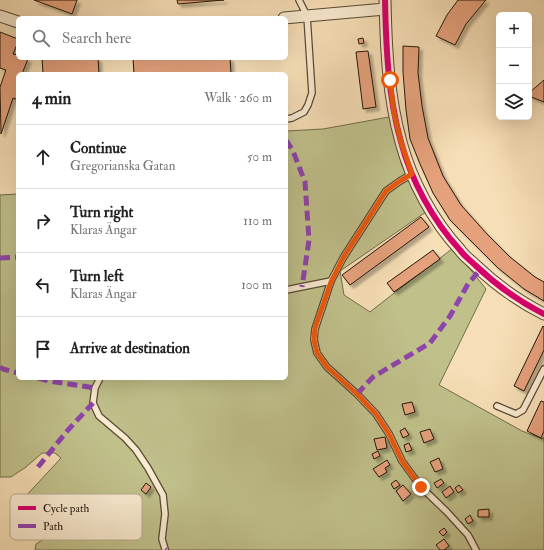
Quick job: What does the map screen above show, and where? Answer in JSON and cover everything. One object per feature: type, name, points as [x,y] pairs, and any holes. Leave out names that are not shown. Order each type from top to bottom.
[{"type":"street","points":[[288,18],[385,5],[386,38],[394,113],[401,142],[412,174],[428,206],[460,251],[480,270],[504,290],[544,314]]},
{"type":"street","points":[[0,16],[16,21]]},
{"type":"lane","points":[[288,119],[304,112],[312,93],[307,16],[299,0]]},
{"type":"lane","points":[[412,174],[386,191],[347,252],[331,282],[315,328],[314,340],[317,353],[327,367],[357,394],[376,414],[389,434],[402,461],[421,487],[468,535],[476,550]]},
{"type":"lane","points":[[288,290],[331,282]]},
{"type":"lane","points":[[497,406],[516,414],[523,410],[544,369]]},
{"type":"lane","points":[[99,380],[92,403],[99,416],[125,438],[136,450],[163,495],[165,514],[162,539],[165,549]]},
{"type":"green space","points":[[389,117],[402,166],[426,212],[340,271],[344,295],[370,312],[453,248],[486,289],[439,385],[522,431],[543,439],[544,437],[544,550],[35,550],[36,544],[42,540],[142,540],[142,494],[28,494],[61,458],[55,453],[42,453],[26,467],[11,477],[0,477],[0,195],[16,194],[16,380],[288,380],[288,131],[323,129]]},
{"type":"building","points":[[34,0],[77,0],[72,14]]},
{"type":"building","points":[[177,0],[224,0],[178,4]]},
{"type":"building","points":[[458,0],[486,0],[466,24],[455,45],[436,36],[447,15]]},
{"type":"building","points":[[0,32],[16,38],[16,47],[13,54],[16,55],[16,60],[28,60],[23,72],[16,72],[16,99],[13,98],[1,134],[0,87],[6,70],[0,68]]},
{"type":"building","points":[[363,38],[364,43],[359,44],[358,39]]},
{"type":"building","points":[[403,46],[419,47],[418,73],[422,106],[428,138],[443,176],[461,205],[487,234],[510,257],[535,277],[544,282],[544,301],[524,289],[498,268],[450,220],[433,193],[410,139],[403,72]]},
{"type":"building","points":[[368,51],[376,107],[363,109],[356,52]]},
{"type":"building","points":[[42,60],[98,60],[99,72],[43,72]]},
{"type":"building","points":[[133,60],[230,60],[231,72],[134,72]]},
{"type":"building","points":[[544,80],[544,102],[532,97],[532,90]]},
{"type":"building","points":[[421,217],[429,227],[350,285],[342,275]]},
{"type":"building","points":[[433,250],[440,259],[394,292],[387,283]]},
{"type":"building","points":[[543,326],[544,350],[524,391],[514,386]]},
{"type":"building","points":[[541,401],[544,402],[544,431],[541,438],[527,431]]},
{"type":"building","points":[[412,402],[415,412],[405,415],[402,404]]},
{"type":"building","points":[[405,428],[409,435],[403,438],[400,431]]},
{"type":"building","points":[[430,429],[434,439],[424,443],[420,432]]},
{"type":"building","points":[[385,437],[387,448],[377,450],[374,439]]},
{"type":"building","points":[[409,443],[412,450],[406,452],[404,445]]},
{"type":"building","points":[[378,451],[380,456],[374,459],[372,454]]},
{"type":"building","points":[[439,458],[443,469],[435,472],[430,462]]},
{"type":"building","points":[[387,460],[390,465],[385,468],[387,472],[379,477],[373,469]]},
{"type":"building","points":[[441,479],[444,483],[437,488],[434,483]]},
{"type":"building","points":[[396,480],[400,485],[394,489],[391,484]]},
{"type":"building","points":[[146,483],[151,487],[146,494],[141,490]]},
{"type":"building","points":[[403,485],[411,494],[403,501],[396,491]]},
{"type":"building","points":[[459,485],[463,490],[458,493],[455,488]]},
{"type":"building","points":[[450,486],[454,492],[446,498],[442,492]]},
{"type":"building","points":[[489,509],[489,517],[478,517],[478,510]]},
{"type":"building","points":[[470,515],[473,521],[468,524],[465,519]]},
{"type":"building","points":[[444,528],[447,532],[443,536],[439,532]]},
{"type":"building","points":[[444,539],[449,546],[444,550],[440,550],[436,545]]},
{"type":"marked path","points":[[288,143],[293,151],[305,182],[309,240],[302,287]]},
{"type":"marked path","points":[[0,258],[16,257]]},
{"type":"marked path","points":[[357,394],[373,377],[430,343],[450,316],[468,284],[480,270]]},
{"type":"marked path","points":[[0,367],[16,372]]},
{"type":"marked path","points":[[45,380],[95,388]]},
{"type":"marked path","points":[[38,467],[68,430],[93,403]]},
{"type":"cycle path","points":[[385,0],[387,53],[393,107],[405,156],[424,199],[450,239],[465,256],[508,292],[544,314]]},
{"type":"route","points":[[390,80],[394,113],[401,142],[412,174],[386,191],[343,258],[331,282],[315,328],[314,340],[317,353],[327,367],[357,394],[376,414],[389,434],[402,461],[421,487]]}]
